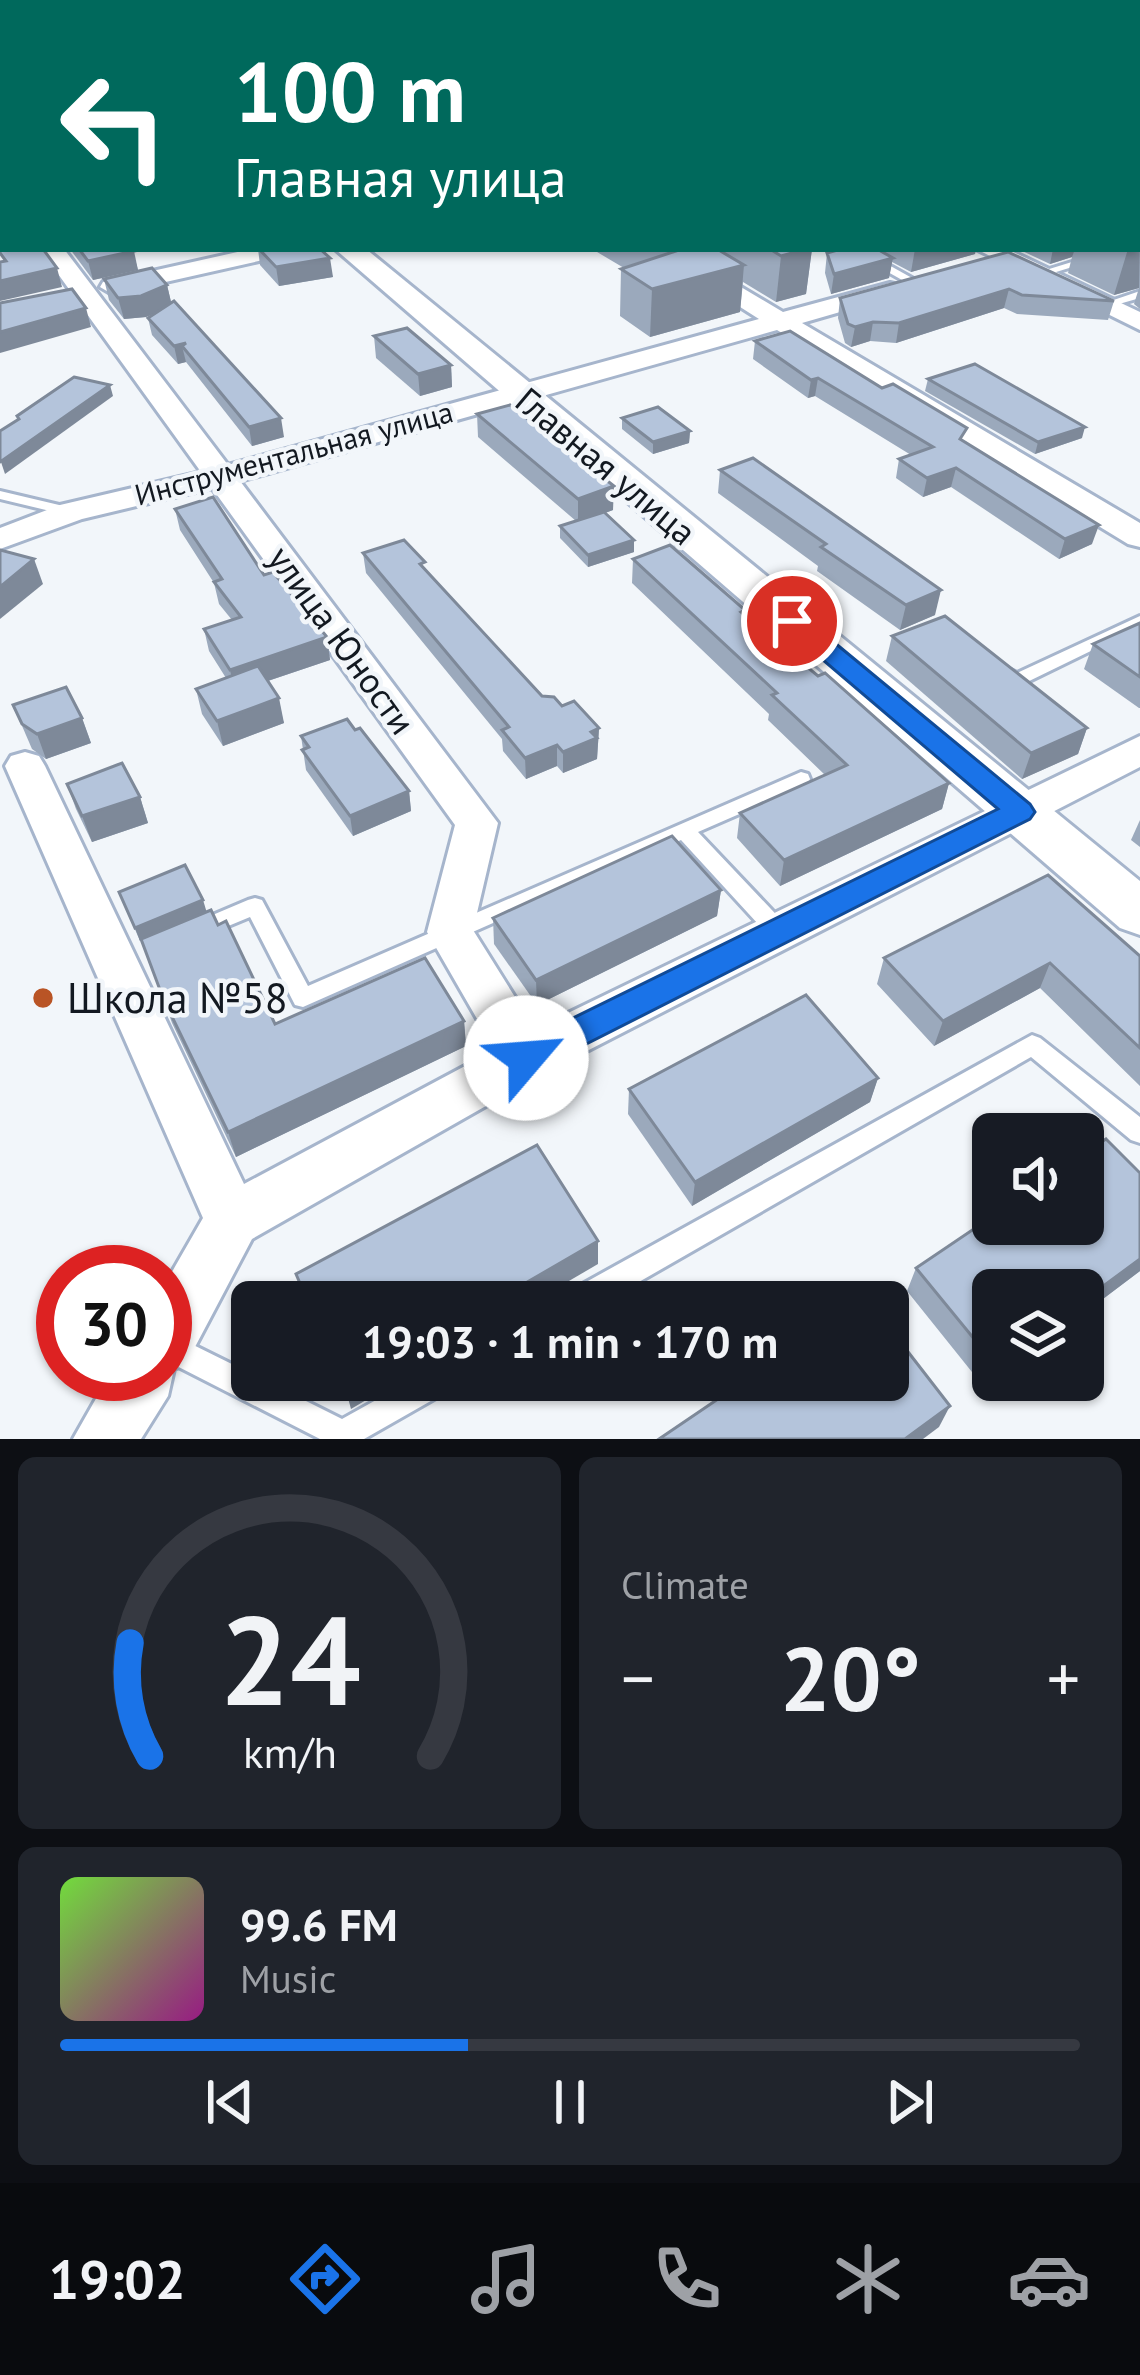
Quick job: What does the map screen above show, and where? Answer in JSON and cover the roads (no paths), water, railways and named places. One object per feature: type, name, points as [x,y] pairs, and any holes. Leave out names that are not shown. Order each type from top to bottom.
[{"type":"street","name":"улица Юности","points":[[54,252],[75,295],[222,476],[476,823],[450,932]]},
{"type":"street","points":[[75,295],[268,252]]},
{"type":"street","name":"Главная улица","points":[[353,252],[1140,913]]},
{"type":"street","points":[[667,252],[1140,537]]},
{"type":"street","points":[[997,253],[1140,322]]},
{"type":"street","name":"Инструментальная улица","points":[[0,539],[71,512],[222,476],[938,277],[997,253]]},
{"type":"street","points":[[192,1294],[232,1220],[526,1058],[1139,753]]},
{"type":"street","points":[[25,766],[125,962],[232,1220]]},
{"type":"street","points":[[450,932],[526,1058]]},
{"type":"street","points":[[105,1439],[129,1401]]},
{"type":"lane","points":[[861,252],[938,277]]},
{"type":"lane","points":[[1039,274],[1102,252]]},
{"type":"lane","points":[[1105,305],[1140,294]]},
{"type":"lane","points":[[0,495],[71,512]]},
{"type":"lane","points":[[982,656],[1015,681],[1140,621]]},
{"type":"lane","points":[[175,940],[255,906],[303,998],[802,779]]},
{"type":"lane","points":[[684,830],[779,932]]},
{"type":"lane","points":[[615,1281],[1032,1045],[1140,1132]]},
{"type":"lane","points":[[192,1358],[231,1378]]},
{"type":"lane","points":[[276,1401],[343,1435],[403,1401]]},
{"type":"place","name":"Школа №58","points":[[43,998]]}]
